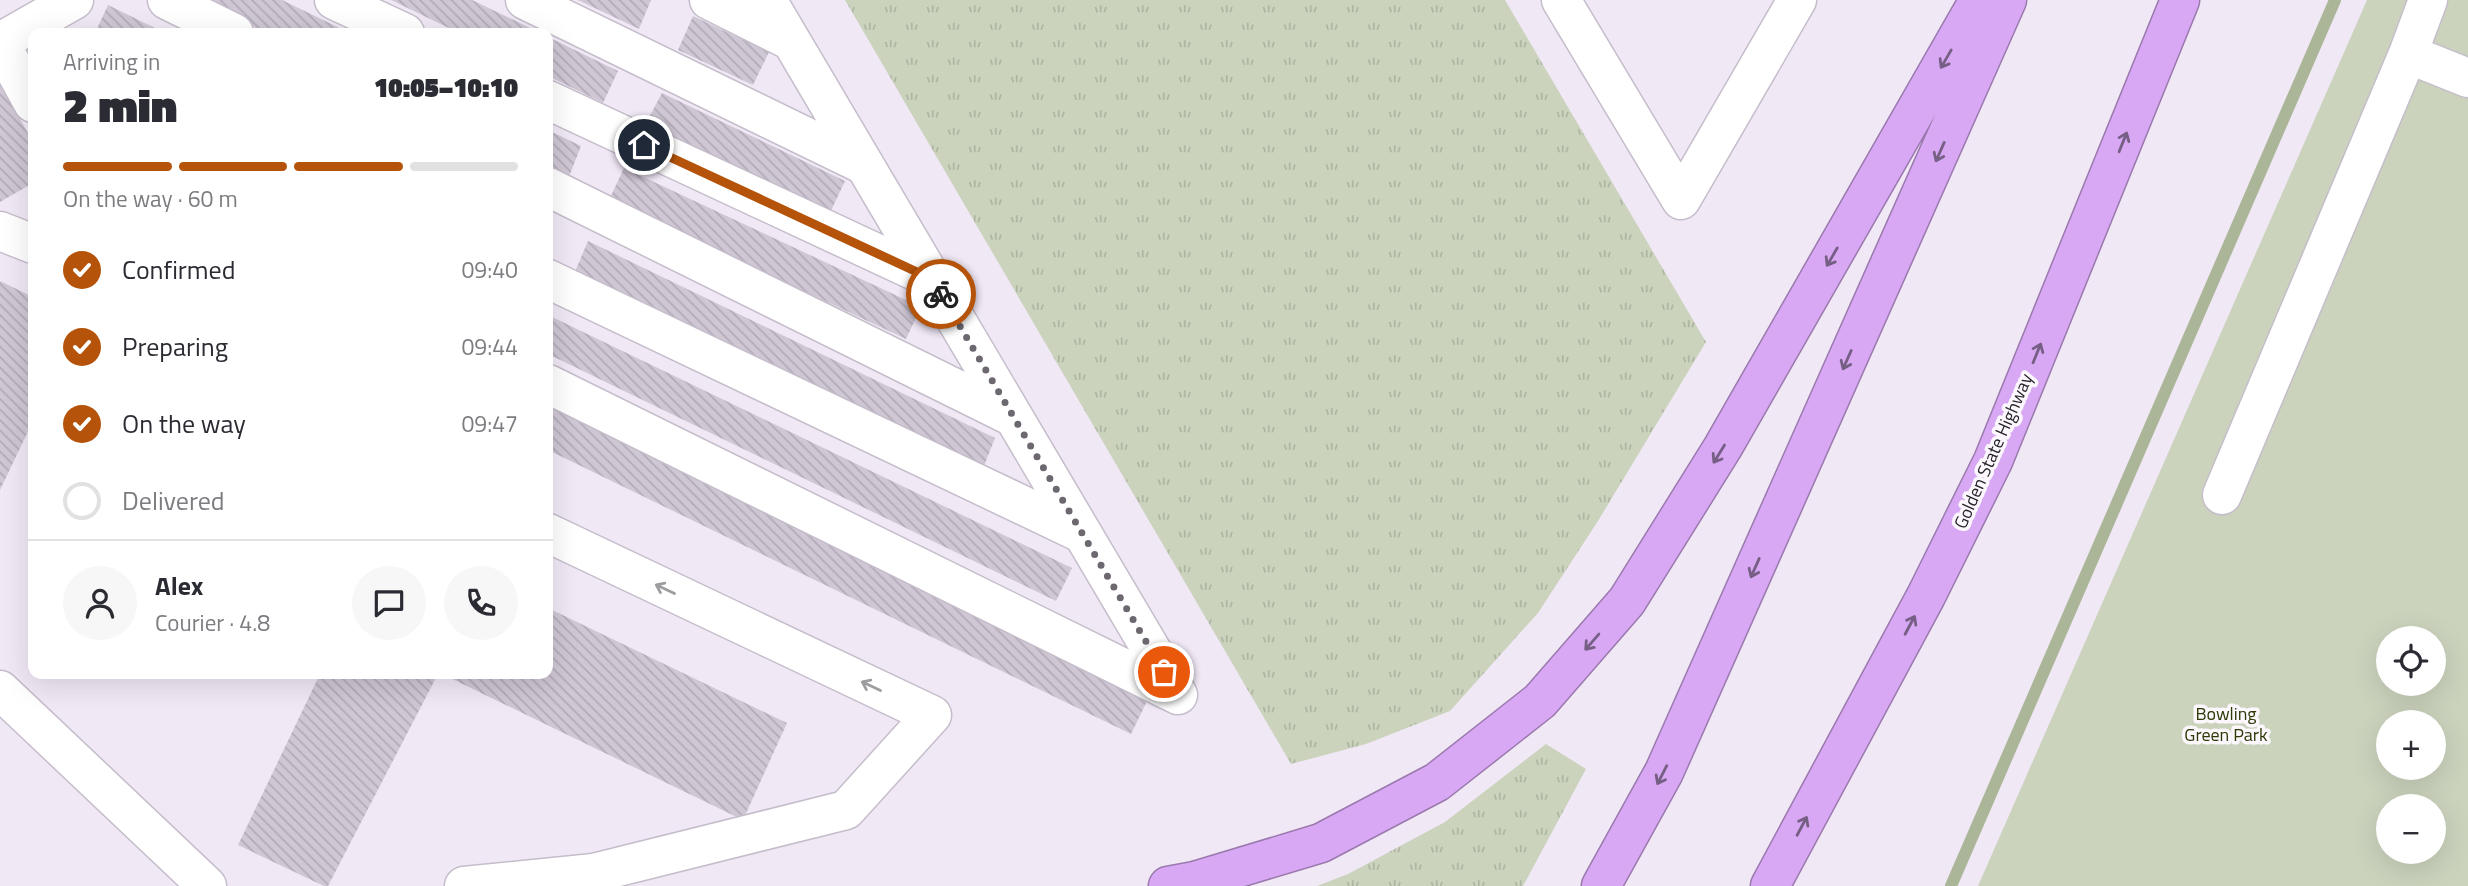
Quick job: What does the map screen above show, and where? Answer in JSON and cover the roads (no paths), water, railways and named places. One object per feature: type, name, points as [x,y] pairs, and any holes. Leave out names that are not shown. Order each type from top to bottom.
[{"type":"highway","points":[[1168,886],[1195,881],[1321,843],[1437,782],[1540,701],[1627,601],[1723,447],[1979,0]]},
{"type":"highway","points":[[1601,886],[1664,772],[2007,0]]},
{"type":"highway","name":"Golden State Highway","points":[[1770,886],[1926,596],[1993,461],[2180,0]]},
{"type":"lane","points":[[29,28],[74,0]]},
{"type":"lane","points":[[167,0],[224,28]]},
{"type":"lane","points":[[334,0],[394,28]]},
{"type":"lane","points":[[525,0],[864,165]]},
{"type":"lane","points":[[709,0],[791,41]]},
{"type":"lane","points":[[553,386],[1178,695],[767,0]]},
{"type":"lane","points":[[1561,0],[1681,200],[1797,0]]},
{"type":"lane","points":[[2222,495],[2408,54],[2428,0]]},
{"type":"lane","points":[[14,37],[28,86]]},
{"type":"lane","points":[[2408,54],[2468,78]]},
{"type":"lane","points":[[553,102],[932,279]]},
{"type":"lane","points":[[553,189],[1013,417]]},
{"type":"lane","points":[[0,231],[28,242]]},
{"type":"lane","points":[[553,281],[1083,534]]},
{"type":"lane","points":[[464,886],[594,873],[846,810],[932,715],[553,535]]},
{"type":"lane","points":[[0,690],[207,886]]},
{"type":"waterway","points":[[1951,886],[2335,0]]},
{"type":"park label","name":"Bowling Green Park","points":[[2226,723]]}]
